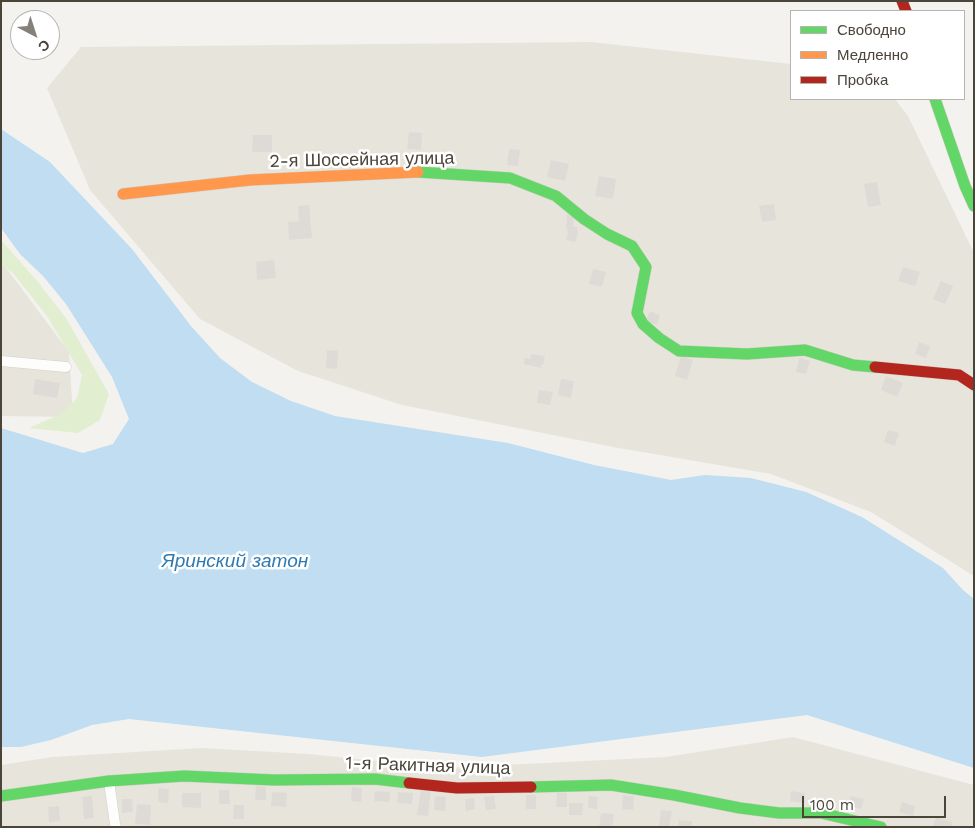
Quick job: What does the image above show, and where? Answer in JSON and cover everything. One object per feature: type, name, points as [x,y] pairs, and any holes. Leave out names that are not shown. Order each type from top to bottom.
[{"type":"street","points":[[935,100],[964,186],[974,206]]},
{"type":"street","name":"2-я Шоссейная улица","points":[[123,194],[250,180],[420,172],[510,178],[556,196],[584,219],[607,234],[632,246],[646,267],[637,313],[643,324],[659,338],[679,351],[747,354],[805,350],[853,365],[959,375],[974,385]]},
{"type":"street","points":[[1,361],[66,367]]},
{"type":"street","name":"1-я Ракитная улица","points":[[1,796],[109,781],[184,776],[274,780],[375,779],[457,788],[611,785],[740,808],[779,813],[821,813],[881,827]]},
{"type":"street","points":[[109,781],[116,827]]},
{"type":"shaded area","points":[[591,42],[790,64],[790,100],[896,100],[908,116],[974,253],[974,576],[871,512],[771,474],[613,447],[402,405],[298,371],[200,319],[90,190],[47,88],[81,47]]},
{"type":"shaded area","points":[[1,261],[69,352],[73,417],[1,416]]},
{"type":"shaded area","points":[[793,737],[974,785],[974,827],[1,827],[1,765],[52,757],[201,748],[309,754],[444,768],[666,757]]},
{"type":"green space","points":[[1,240],[38,282],[66,318],[109,394],[100,420],[78,433],[29,428],[61,414],[77,398],[82,375],[47,316],[12,272],[1,265]]},
{"type":"water","name":"Яринский затон","points":[[1,129],[50,162],[132,249],[191,326],[220,358],[252,382],[291,401],[335,416],[508,443],[594,465],[671,480],[705,475],[751,478],[806,492],[862,517],[943,568],[974,599],[974,768],[807,715],[482,757],[129,719],[92,725],[51,740],[21,747],[1,747],[1,428],[83,453],[113,444],[129,419],[112,377],[66,304],[43,276],[20,254],[1,228]]},
{"type":"building","points":[[409,132],[422,133],[421,150],[407,149]]},
{"type":"building","points":[[253,135],[272,135],[272,152],[252,152]]},
{"type":"building","points":[[509,149],[520,150],[518,166],[507,165]]},
{"type":"building","points":[[551,160],[569,164],[565,181],[547,177]]},
{"type":"building","points":[[599,176],[616,179],[613,199],[595,196]]},
{"type":"building","points":[[877,182],[881,205],[868,207],[864,184]]},
{"type":"building","points":[[774,204],[776,220],[762,222],[759,206]]},
{"type":"building","points":[[309,205],[312,238],[289,240],[288,222],[299,221],[298,206]]},
{"type":"building","points":[[567,214],[574,217],[573,227],[577,227],[578,234],[575,242],[566,240],[568,233],[566,227]]},
{"type":"building","points":[[274,260],[276,278],[257,280],[256,262]]},
{"type":"building","points":[[903,267],[920,272],[915,286],[898,281]]},
{"type":"building","points":[[593,269],[606,272],[602,287],[589,284]]},
{"type":"building","points":[[941,281],[953,286],[945,304],[933,299]]},
{"type":"building","points":[[650,311],[660,315],[657,325],[646,321]]},
{"type":"building","points":[[919,342],[930,346],[926,358],[915,354]]},
{"type":"building","points":[[327,350],[338,351],[337,369],[326,368]]},
{"type":"building","points":[[531,354],[545,356],[541,368],[524,364],[525,358],[530,359]]},
{"type":"building","points":[[681,356],[693,360],[687,380],[675,376]]},
{"type":"building","points":[[799,358],[810,361],[806,374],[796,372]]},
{"type":"building","points":[[886,376],[903,383],[897,397],[881,390]]},
{"type":"building","points":[[35,379],[60,383],[57,398],[33,394]]},
{"type":"building","points":[[561,379],[574,381],[571,398],[558,395]]},
{"type":"building","points":[[539,390],[553,392],[550,405],[537,403]]},
{"type":"building","points":[[888,430],[899,433],[895,446],[884,442]]},
{"type":"building","points":[[256,786],[266,787],[266,800],[255,800]]},
{"type":"building","points":[[352,787],[362,788],[361,802],[351,801]]},
{"type":"building","points":[[159,788],[169,789],[168,803],[158,802]]},
{"type":"building","points":[[219,790],[229,790],[230,804],[219,804]]},
{"type":"building","points":[[421,790],[431,791],[428,816],[417,815]]},
{"type":"building","points":[[375,791],[390,792],[389,802],[374,801]]},
{"type":"building","points":[[791,791],[805,793],[804,803],[790,801]]},
{"type":"building","points":[[272,792],[287,793],[286,807],[271,806]]},
{"type":"building","points":[[398,792],[413,793],[412,804],[397,803]]},
{"type":"building","points":[[182,793],[201,793],[201,808],[182,807]]},
{"type":"building","points":[[557,793],[567,793],[567,807],[556,807]]},
{"type":"building","points":[[526,795],[536,795],[536,809],[526,809]]},
{"type":"building","points":[[623,795],[634,796],[633,810],[622,809]]},
{"type":"building","points":[[92,796],[94,818],[84,819],[82,797]]},
{"type":"building","points":[[435,796],[446,797],[445,811],[434,810]]},
{"type":"building","points":[[494,796],[496,809],[486,810],[484,797]]},
{"type":"building","points":[[589,796],[598,797],[597,809],[588,808]]},
{"type":"building","points":[[851,796],[864,799],[861,809],[848,806]]},
{"type":"building","points":[[474,798],[475,809],[466,811],[465,799]]},
{"type":"building","points":[[122,799],[132,799],[133,812],[122,813]]},
{"type":"building","points":[[902,802],[915,806],[913,816],[899,812]]},
{"type":"building","points":[[569,803],[583,803],[582,815],[569,815]]},
{"type":"building","points":[[137,804],[151,805],[150,825],[135,824]]},
{"type":"building","points":[[234,805],[244,805],[244,819],[233,819]]},
{"type":"building","points":[[59,806],[60,821],[49,822],[48,807]]},
{"type":"building","points":[[661,810],[672,811],[669,827],[659,827]]},
{"type":"building","points":[[601,813],[614,814],[612,827],[599,827]]},
{"type":"building","points":[[936,817],[952,822],[951,827],[933,827]]},
{"type":"building","points":[[679,820],[692,821],[692,827],[678,827]]},
{"type":"traffic: fast","points":[[935,100],[965,186],[974,206]]},
{"type":"traffic: fast","points":[[418,172],[510,178],[556,196],[584,219],[607,234],[632,246],[646,267],[637,313],[643,324],[659,338],[679,351],[747,354],[805,350],[853,365],[875,367]]},
{"type":"traffic: fast","points":[[1,796],[109,781],[184,776],[274,780],[375,779],[409,783]]},
{"type":"traffic: fast","points":[[531,787],[611,785],[740,808],[779,813],[821,813],[881,827]]},
{"type":"traffic: slow","points":[[123,194],[250,180],[418,172]]},
{"type":"traffic: jam","points":[[902,1],[906,10]]},
{"type":"traffic: jam","points":[[875,367],[959,375],[974,385]]},
{"type":"traffic: jam","points":[[409,783],[457,788],[531,787]]}]
